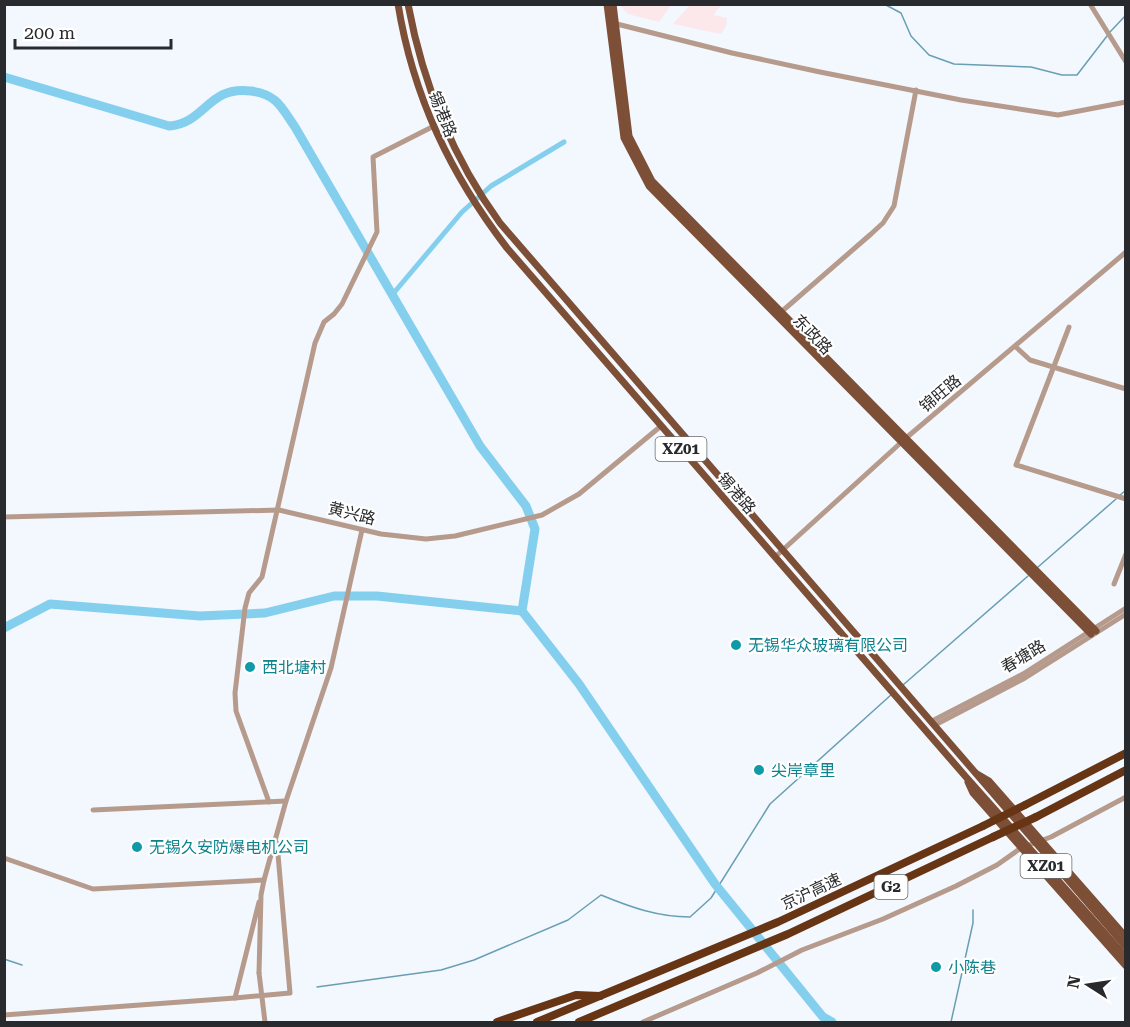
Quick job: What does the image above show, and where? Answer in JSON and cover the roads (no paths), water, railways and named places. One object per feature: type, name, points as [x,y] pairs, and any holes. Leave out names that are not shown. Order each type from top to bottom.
[{"type":"highway","name":"京沪高速","points":[[497,1023],[576,995],[604,996],[736,941],[983,826],[1125,753]]},
{"type":"highway","name":"京沪高速","points":[[579,1023],[788,934],[1035,817],[1125,770]]},
{"type":"highway","points":[[537,1023],[604,996]]},
{"type":"main road","name":"锡港路","points":[[398,4],[412,67],[432,127],[476,206],[522,266],[966,777],[973,793],[1030,844]]},
{"type":"main road","name":"锡港路","points":[[408,4],[417,46],[435,105],[452,145],[484,201],[530,260],[903,691],[973,771],[989,781],[1030,844]]},
{"type":"main road","name":"东政路","points":[[607,4],[629,136],[643,167],[665,196],[1092,631]]},
{"type":"main road","name":"东政路","points":[[611,22],[613,4]]},
{"type":"main road","points":[[1030,844],[1125,937]]},
{"type":"main road","points":[[1030,844],[1125,966]]},
{"type":"main road","name":"XZ01","points":[[1030,844],[1125,947]]},
{"type":"main road","name":"XZ01","points":[[1030,844],[1125,957]]},
{"type":"street","points":[[1090,4],[1125,62]]},
{"type":"street","points":[[611,22],[732,53],[916,90],[1058,115],[1125,102]]},
{"type":"street","points":[[779,314],[883,223],[894,206],[916,90]]},
{"type":"street","points":[[269,802],[236,711],[235,693],[245,608],[249,593],[262,577],[315,343],[324,321],[342,304],[377,232],[373,157],[432,127]]},
{"type":"street","name":"锦旺路","points":[[775,557],[904,440],[1125,252]]},
{"type":"street","points":[[1069,327],[1052,366],[1016,465],[1125,498]]},
{"type":"street","points":[[1016,347],[1030,360],[1125,389]]},
{"type":"street","name":"黄兴路","points":[[4,517],[279,510],[362,530],[426,539],[455,537],[542,516],[579,494],[661,426]]},
{"type":"street","points":[[234,998],[286,801],[331,668],[362,530]]},
{"type":"street","points":[[1114,584],[1125,554]]},
{"type":"street","name":"春塘路","points":[[933,723],[1025,678],[1125,608]]},
{"type":"street","name":"春塘路","points":[[1092,631],[1125,614]]},
{"type":"street","points":[[643,1023],[789,956],[883,919],[956,886],[997,865],[1030,844],[1125,797]]},
{"type":"street","points":[[93,810],[286,801]]},
{"type":"street","points":[[4,1015],[290,993],[276,838]]},
{"type":"street","points":[[4,858],[93,889],[264,880]]},
{"type":"street","points":[[261,895],[259,973],[265,1023]]},
{"type":"waterway","points":[[884,4],[901,13],[911,36],[929,55],[954,64],[1031,67],[1062,75],[1077,75],[1107,36]]},
{"type":"waterway","points":[[1110,32],[1126,15]]},
{"type":"waterway","points":[[4,77],[169,126],[191,118],[216,99],[237,91],[260,93],[278,103],[295,127],[480,446],[526,506],[535,529],[522,611],[579,684],[715,884],[823,1017],[832,1022]]},
{"type":"waterway","points":[[392,295],[462,212],[491,186],[564,142]]},
{"type":"waterway","points":[[1119,496],[1126,490]]},
{"type":"waterway","points":[[1038,567],[1116,499]]},
{"type":"waterway","points":[[903,685],[1028,576]]},
{"type":"waterway","points":[[4,628],[50,604],[200,616],[265,613],[334,596],[377,596],[522,611]]},
{"type":"waterway","points":[[317,987],[441,970],[474,960],[568,920],[601,895],[644,910],[690,917],[711,898],[770,804],[892,694]]},
{"type":"waterway","points":[[951,1022],[973,923],[973,910]]},
{"type":"waterway","points":[[4,959],[22,965]]},
{"type":"place","name":"无锡华众玻璃有限公司","points":[[736,645]]},
{"type":"place","name":"西北塘村","points":[[250,667]]},
{"type":"place","name":"尖岸章里","points":[[759,770]]},
{"type":"place","name":"无锡久安防爆电机公司","points":[[137,847]]},
{"type":"place","name":"小陈巷","points":[[936,967]]}]
